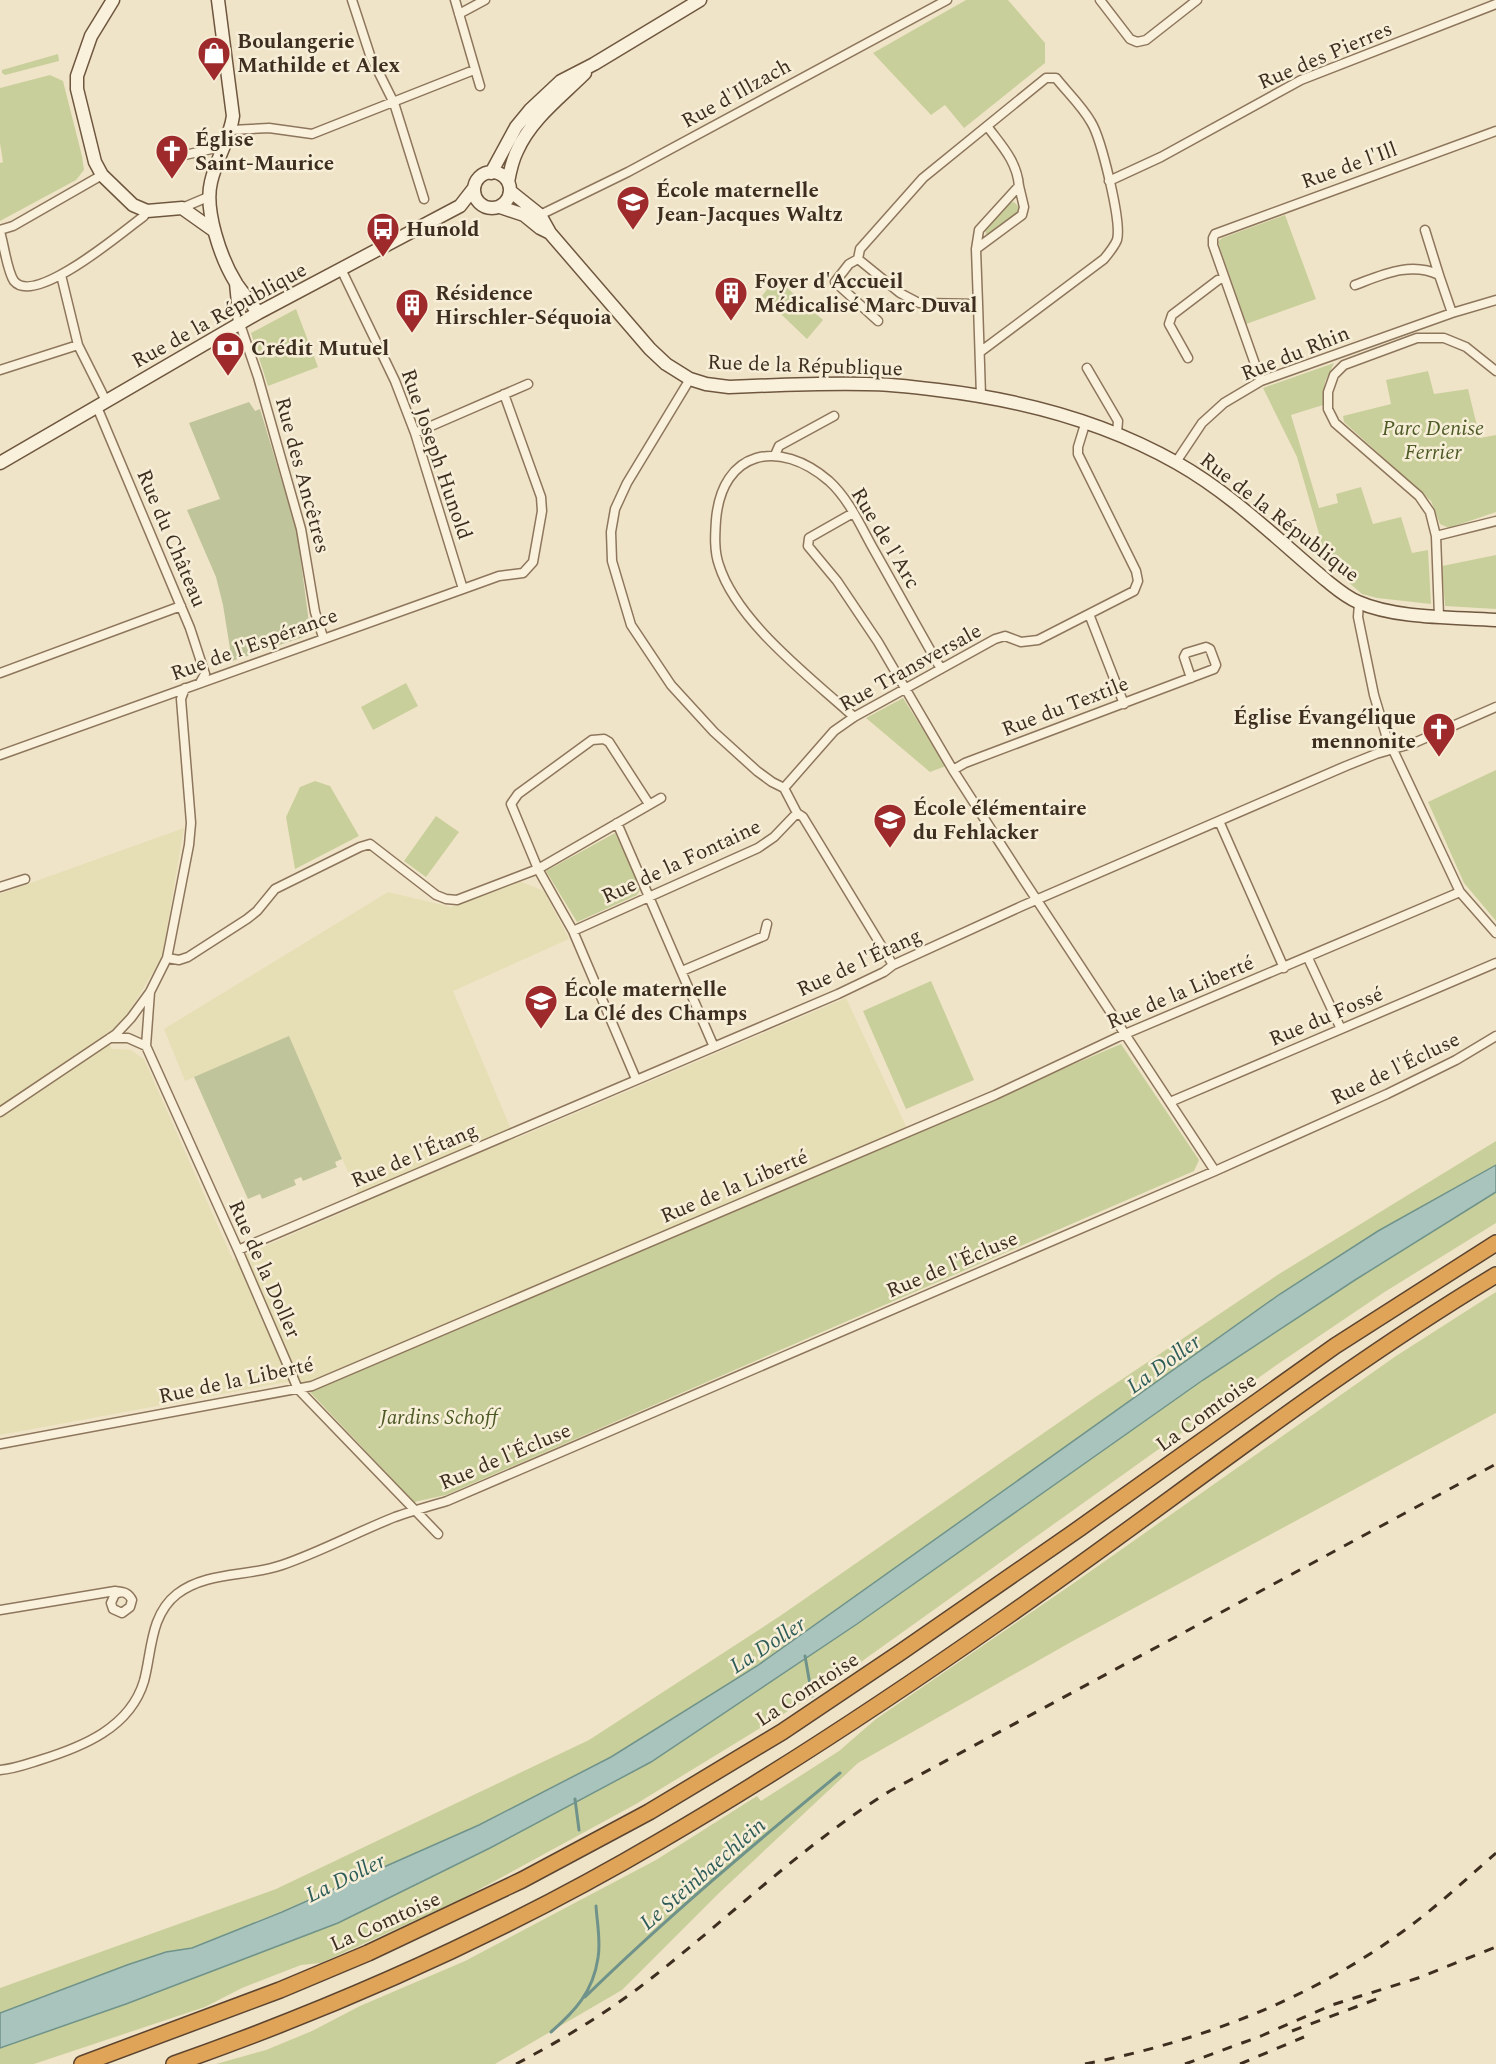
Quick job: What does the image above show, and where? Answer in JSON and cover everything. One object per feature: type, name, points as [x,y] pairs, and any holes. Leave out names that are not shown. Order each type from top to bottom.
[{"type":"highway","name":"La Comtoise","points":[[82,2064],[280,1990],[379,1948],[522,1880],[649,1812],[782,1732],[901,1652],[1080,1528],[1335,1346],[1496,1242]]},
{"type":"highway","points":[[174,2064],[380,1983],[535,1909],[658,1842],[797,1759],[1004,1619],[1345,1374],[1496,1275]]},
{"type":"highway","points":[[183,2064],[197,2056]]},
{"type":"main road","points":[[113,0],[91,36],[77,76],[77,89],[95,162],[102,175],[133,205],[147,211],[182,208],[213,230]]},
{"type":"main road","points":[[218,0],[233,116],[231,130],[210,183],[208,197],[213,230],[236,283],[258,314]]},
{"type":"main road","points":[[491,173],[516,127],[530,110],[561,81],[594,64],[700,0]]},
{"type":"main road","points":[[509,187],[501,175],[491,173],[480,177],[474,188],[476,198],[483,206],[500,207],[507,200],[516,154],[530,130],[546,110],[594,64]]},
{"type":"main road","name":"Rue de la République","points":[[509,187],[540,215],[550,233],[650,349],[677,372],[690,379],[729,387],[867,384],[903,386],[981,396],[1027,405],[1086,421],[1117,433],[1176,462],[1227,496],[1327,581],[1359,603],[1390,611],[1496,620]]},
{"type":"main road","name":"Rue de la République","points":[[0,463],[240,324],[460,206],[474,188]]},
{"type":"main road","name":"Rue de la République","points":[[460,206],[483,206]]},
{"type":"main road","name":"Rue de la République","points":[[500,207],[524,215],[550,233]]},
{"type":"main road","points":[[236,283],[240,324]]},
{"type":"street","points":[[352,0],[369,55],[394,103],[424,199]]},
{"type":"street","points":[[455,0],[480,86]]},
{"type":"street","points":[[459,14],[485,0]]},
{"type":"street","name":"Rue d'Illzach","points":[[540,215],[628,172],[947,0]]},
{"type":"street","points":[[1100,0],[1130,39],[1137,42],[1146,40],[1197,0]]},
{"type":"street","name":"Rue des Pierres","points":[[1109,181],[1161,157],[1301,80],[1496,4]]},
{"type":"street","points":[[231,130],[269,128],[312,134],[474,70]]},
{"type":"street","points":[[879,321],[835,282],[849,264],[858,259],[860,249],[923,178],[1046,78],[1056,78],[1091,121],[1098,137],[1109,181],[1118,229],[1117,238],[1112,250],[1104,259],[980,352]]},
{"type":"street","points":[[976,249],[1022,215],[1024,207],[1018,173],[1013,161],[987,126]]},
{"type":"street","name":"Rue de l'Ill","points":[[1224,278],[1213,245],[1215,234],[1496,131]]},
{"type":"street","points":[[176,157],[216,148],[222,150]]},
{"type":"street","points":[[102,175],[14,226],[0,231],[13,279],[21,286],[31,287],[73,269],[144,216],[147,211]]},
{"type":"street","points":[[981,396],[976,249],[979,230],[1019,186]]},
{"type":"street","points":[[182,208],[208,197]]},
{"type":"street","points":[[1425,230],[1452,313]]},
{"type":"street","points":[[858,259],[900,293],[919,303],[978,304]]},
{"type":"street","name":"Rue Joseph Hunold","points":[[341,269],[395,381],[415,433],[463,589]]},
{"type":"street","points":[[1355,285],[1399,269],[1429,270],[1439,275]]},
{"type":"street","name":"Rue du Château","points":[[61,275],[78,345],[190,628],[205,674],[199,683]]},
{"type":"street","points":[[1188,358],[1169,324],[1172,315],[1218,280],[1224,278],[1261,381]]},
{"type":"street","name":"Rue du Rhin","points":[[1176,462],[1202,423],[1224,403],[1261,381],[1452,313],[1496,300]]},
{"type":"street","name":"Rue des Ancêtres","points":[[240,324],[258,376],[303,536],[315,612],[323,637]]},
{"type":"street","points":[[1439,616],[1436,536],[1430,512],[1419,496],[1335,423],[1328,409],[1328,392],[1334,375],[1344,365],[1418,338],[1444,338],[1466,347],[1496,371]]},
{"type":"street","points":[[0,370],[78,345]]},
{"type":"street","points":[[1087,368],[1118,421],[1117,433]]},
{"type":"street","points":[[690,379],[627,483],[615,509],[612,561],[632,625],[671,685],[714,732],[757,771],[784,788],[797,813],[804,817],[893,965]]},
{"type":"street","points":[[415,433],[528,384]]},
{"type":"street","name":"Rue de l'Espérance","points":[[0,755],[323,637],[499,576],[523,573],[533,562],[542,511],[541,497],[504,394]]},
{"type":"street","points":[[834,416],[779,446],[775,455],[761,456],[738,468],[726,482],[717,508],[714,538],[719,566],[749,619],[854,717]]},
{"type":"street","name":"Rue Transversale","points":[[784,788],[834,732],[854,717],[905,688],[994,639],[1005,636],[1021,642],[1038,640],[1134,591],[1138,582],[1136,571],[1078,454],[1086,421]]},
{"type":"street","name":"Rue de l'Arc","points":[[775,455],[795,459],[831,482],[853,513],[940,669]]},
{"type":"street","points":[[853,513],[809,538],[808,546],[837,580],[878,642],[953,770],[1215,1171]]},
{"type":"street","points":[[1436,536],[1496,521]]},
{"type":"street","points":[[1359,603],[1358,617],[1374,695],[1386,735],[1460,892],[1496,933]]},
{"type":"street","points":[[0,673],[181,606]]},
{"type":"street","points":[[1089,614],[1124,704]]},
{"type":"street","name":"Rue du Textile","points":[[953,770],[965,763],[1191,678]]},
{"type":"street","points":[[0,1112],[110,1038],[131,1018],[150,992],[167,958],[189,845],[191,823],[181,699],[185,688]]},
{"type":"street","name":"Rue de l'Étang","points":[[238,1250],[838,994],[884,972],[893,965],[1036,900],[1346,766],[1376,754],[1394,750],[1496,707]]},
{"type":"street","points":[[636,1079],[573,931],[538,869],[512,809],[513,799],[592,740],[604,739],[609,742],[649,804]]},
{"type":"street","points":[[167,958],[179,960],[188,957],[247,919],[257,911],[275,889],[360,847],[370,844],[436,895],[457,900],[538,869],[661,798]]},
{"type":"street","name":"Rue de la Fontaine","points":[[573,931],[758,848],[774,837],[797,813]]},
{"type":"street","points":[[1219,821],[1284,968]]},
{"type":"street","points":[[617,823],[714,1047]]},
{"type":"street","points":[[0,887],[25,879]]},
{"type":"street","name":"Rue de la Liberté","points":[[0,1444],[298,1389],[334,1376],[995,1095],[1124,1035],[1460,892]]},
{"type":"street","points":[[682,971],[764,936],[767,924]]},
{"type":"street","points":[[1308,958],[1341,1029]]},
{"type":"street","name":"Rue du Fossé","points":[[1170,1102],[1496,963]]},
{"type":"street","points":[[110,1038],[128,1038],[146,1046],[150,992]]},
{"type":"street","name":"Rue de l'Écluse","points":[[0,1770],[60,1754],[87,1743],[110,1728],[132,1706],[143,1684],[157,1619],[176,1595],[190,1586],[203,1580],[280,1566],[397,1516],[447,1501],[1215,1171],[1387,1094],[1456,1060],[1496,1036]]},
{"type":"street","name":"Rue de la Doller","points":[[146,1046],[298,1389],[438,1534]]},
{"type":"street","points":[[0,1610],[121,1592]]},
{"type":"shaded area","points":[[184,828],[162,957],[128,1014],[105,1036],[112,1049],[131,1050],[144,1059],[233,1260],[362,1204],[289,1037],[185,1081],[164,1029],[388,892],[451,907],[519,881],[544,891],[569,939],[453,991],[515,1139],[846,998],[910,1135],[309,1391],[298,1380],[0,1435],[0,894]]},
{"type":"green space","points":[[966,0],[1008,0],[1045,43],[1045,63],[964,128],[945,105],[931,115],[873,53]]},
{"type":"green space","points":[[58,54],[59,61],[5,75],[2,73],[2,70]]},
{"type":"green space","points":[[50,75],[63,81],[84,170],[76,180],[0,221],[0,163],[3,162],[0,143],[0,88]]},
{"type":"green space","points":[[1014,202],[1020,208],[1019,212],[990,234],[986,234],[985,230],[1010,203]]},
{"type":"green space","points":[[1285,215],[1316,299],[1246,324],[1218,242],[1222,238]]},
{"type":"green space","points":[[776,278],[823,320],[807,339],[762,296]]},
{"type":"green space","points":[[296,309],[318,367],[268,386],[251,333]]},
{"type":"green space","points":[[1334,363],[1325,382],[1323,405],[1291,415],[1319,508],[1338,503],[1336,494],[1361,487],[1373,524],[1401,517],[1412,553],[1428,550],[1431,604],[1377,598],[1362,594],[1328,565],[1297,457],[1263,388]]},
{"type":"green space","name":"Parc Denise Ferrier","points":[[1428,371],[1434,394],[1468,389],[1480,438],[1496,435],[1496,512],[1449,528],[1440,524],[1431,501],[1344,422],[1343,416],[1391,404],[1386,380]]},
{"type":"green space","points":[[249,402],[255,411],[260,409],[297,531],[309,623],[303,637],[232,661],[216,577],[187,510],[220,499],[189,423]]},
{"type":"green space","points":[[1496,555],[1496,609],[1445,606],[1442,566]]},
{"type":"green space","points":[[406,683],[418,706],[373,730],[361,707]]},
{"type":"green space","points":[[903,698],[946,766],[930,772],[866,718]]},
{"type":"green space","points":[[1496,770],[1496,921],[1464,883],[1428,802]]},
{"type":"green space","points":[[315,781],[330,786],[359,836],[295,869],[286,817],[300,787]]},
{"type":"green space","points":[[436,816],[459,832],[426,877],[404,861]]},
{"type":"green space","points":[[615,833],[641,888],[637,895],[577,922],[546,871]]},
{"type":"green space","points":[[931,981],[974,1080],[906,1109],[863,1011]]},
{"type":"green space","points":[[289,1036],[342,1159],[335,1162],[337,1167],[303,1181],[301,1177],[294,1180],[296,1185],[262,1199],[260,1194],[248,1199],[194,1077]]},
{"type":"green space","name":"Jardins Schoff","points":[[1121,1044],[1199,1160],[1194,1171],[446,1495],[414,1502],[309,1391]]},
{"type":"green space","points":[[1496,1141],[1496,1165],[1378,1231],[1280,1294],[757,1666],[611,1757],[479,1825],[282,1911],[192,1948],[166,1952],[127,1965],[0,2013],[0,1988],[276,1889],[589,1740],[780,1616],[1094,1398],[1279,1274]]},
{"type":"green space","points":[[1496,1192],[1496,1223],[1383,1293],[1275,1366],[816,1694],[636,1804],[458,1901],[321,1963],[301,1965],[242,1988],[205,2007],[34,2064],[0,2064],[0,2048],[126,2004],[338,1923],[490,1848],[651,1762],[857,1624],[1203,1380],[1355,1280]]},
{"type":"green space","points":[[1496,1292],[1496,1413],[1071,1642],[858,1763],[719,1893],[622,1990],[495,2064],[216,2064],[266,2050],[312,2031],[360,2006],[465,1961],[656,1860],[757,1796],[761,1801],[839,1751],[876,1719],[1396,1356]]},
{"type":"water","name":"La Doller","points":[[1496,1165],[1496,1192],[1355,1280],[1203,1380],[857,1624],[651,1762],[490,1848],[338,1923],[126,2004],[0,2048],[0,2013],[127,1965],[166,1952],[192,1948],[282,1912],[479,1825],[611,1757],[757,1666],[1280,1294],[1378,1231]]},
{"type":"waterway","name":"Le Steinbaechlein","points":[[805,1656],[812,1696]]},
{"type":"waterway","name":"Le Steinbaechlein","points":[[585,1997],[678,1910],[840,1773]]},
{"type":"waterway","name":"Le Steinbaechlein","points":[[575,1799],[579,1830]]},
{"type":"waterway","name":"Le Steinbaechlein","points":[[551,2032],[582,2000],[596,1970],[599,1952],[596,1906]]},
{"type":"railway","points":[[516,2064],[578,2029],[636,1990],[792,1862],[856,1813],[890,1791],[1496,1464]]},
{"type":"railway","points":[[1085,2064],[1207,2032],[1247,2017],[1323,1982],[1360,1961],[1395,1937],[1496,1853]]},
{"type":"railway","points":[[1185,2064],[1261,2036],[1332,2005],[1418,1978],[1496,1947]]},
{"type":"railway","points":[[1292,2031],[1382,1997]]},
{"type":"railway","points":[[1240,2064],[1304,2037]]},
{"type":"place","name":"Boulangerie Mathilde et Alex","points":[[214,82]]},
{"type":"place","name":"Église Saint-Maurice","points":[[172,180]]},
{"type":"place","name":"École maternelle Jean-Jacques Waltz","points":[[633,231]]},
{"type":"place","name":"Hunold","points":[[383,258]]},
{"type":"place","name":"Foyer d'Accueil Médicalisé Marc Duval","points":[[731,322]]},
{"type":"place","name":"Résidence Hirschler-Séquoia","points":[[412,334]]},
{"type":"place","name":"Crédit Mutuel","points":[[228,377]]},
{"type":"place","name":"Église Évangélique mennonite","points":[[1439,758]]},
{"type":"place","name":"École élémentaire du Fehlacker","points":[[890,849]]},
{"type":"place","name":"École maternelle La Clé des Champs","points":[[541,1030]]}]
